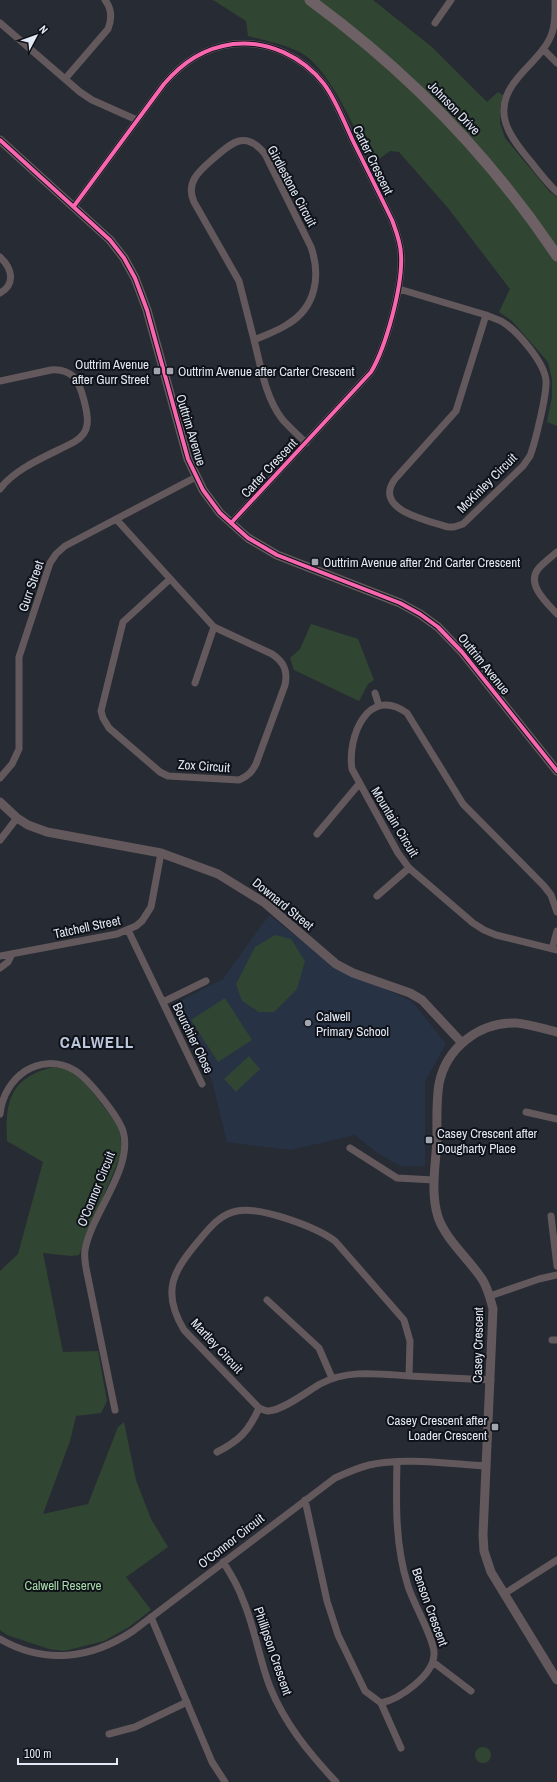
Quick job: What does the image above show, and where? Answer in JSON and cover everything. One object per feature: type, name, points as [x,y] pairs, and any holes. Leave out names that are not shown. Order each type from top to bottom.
[{"type":"main road","name":"Johnson Drive","points":[[310,0],[339,21],[400,73],[449,121],[497,174],[536,224],[557,256]]},
{"type":"street","points":[[65,79],[108,29],[111,21],[111,12],[105,0]]},
{"type":"street","points":[[435,23],[451,0]]},
{"type":"street","points":[[555,0],[554,28],[550,39],[512,85],[507,94],[504,106],[504,118],[512,140],[557,192]]},
{"type":"street","points":[[0,23],[65,79],[92,100],[137,120]]},
{"type":"street","name":"Carter Crescent","points":[[74,206],[137,120],[176,71],[205,51],[222,46],[239,44],[257,44],[274,48],[298,60],[312,71],[329,92],[392,220],[398,236],[402,271],[399,289],[384,343],[375,366],[361,385],[231,523]]},
{"type":"street","points":[[543,49],[557,63]]},
{"type":"street","name":"Outtrim Avenue","points":[[0,140],[110,240],[124,258],[135,278],[147,310],[184,450],[196,477],[211,502],[231,523],[257,544],[277,554],[400,603],[420,614],[438,627],[466,657],[557,771]]},
{"type":"street","name":"Girdlestone Circuit","points":[[254,340],[288,324],[303,311],[313,293],[316,280],[316,267],[310,247],[265,154],[260,147],[253,142],[241,140],[229,144],[199,171],[194,178],[191,190],[194,202],[239,281],[266,388],[273,404],[287,424],[306,443]]},
{"type":"street","points":[[0,257],[7,263],[11,276],[9,285],[0,293]]},
{"type":"street","name":"McKinley Circuit","points":[[399,289],[486,315],[501,321],[510,328],[537,357],[543,367],[546,387],[532,451],[523,466],[463,524],[448,527],[397,508],[390,498],[390,488],[395,480],[456,411],[486,315]]},
{"type":"street","points":[[0,381],[51,370],[59,369],[67,372],[76,380],[80,388],[88,418],[87,426],[81,437],[19,471],[0,489]]},
{"type":"street","name":"Gurr Street","points":[[0,778],[12,764],[19,749],[19,658],[50,563],[56,554],[65,546],[196,477]]},
{"type":"street","name":"Zox Circuit","points":[[116,519],[214,627],[279,659],[286,669],[287,677],[285,685],[256,764],[253,771],[247,776],[232,780],[168,776],[157,770],[109,728],[103,718],[101,711],[123,622],[170,579]]},
{"type":"street","points":[[557,552],[539,568],[535,578],[535,585],[539,594],[557,614]]},
{"type":"street","points":[[195,683],[214,627]]},
{"type":"street","points":[[375,693],[379,706],[392,705],[407,713],[463,804],[544,886],[551,895],[557,912]]},
{"type":"street","name":"Mountain Circuit","points":[[379,706],[370,710],[361,720],[351,747],[350,758],[352,769],[398,853],[409,868],[444,899],[484,930],[555,950],[557,930]]},
{"type":"street","points":[[316,834],[359,784]]},
{"type":"street","name":"Downard Street","points":[[0,802],[17,818],[28,825],[47,832],[161,853],[202,867],[245,889],[276,912],[320,952],[336,964],[353,973],[410,993],[422,1000],[462,1043]]},
{"type":"street","points":[[0,840],[17,818]]},
{"type":"street","name":"Tatchell Street","points":[[0,956],[117,934],[128,930],[142,921],[151,907],[161,853]]},
{"type":"street","points":[[377,896],[409,868]]},
{"type":"street","name":"Bourchier Close","points":[[128,930],[202,1084]]},
{"type":"street","points":[[0,968],[8,962],[12,954]]},
{"type":"street","name":"Bourchier Close","points":[[163,1002],[206,982]]},
{"type":"street","name":"Casey Crescent","points":[[557,1032],[523,1024],[502,1024],[487,1028],[474,1034],[462,1043],[446,1063],[439,1086],[434,1180],[435,1202],[442,1224],[482,1279],[490,1296],[494,1316],[483,1535],[484,1551],[491,1572],[557,1680]]},
{"type":"street","name":"O'Connor Circuit","points":[[0,1114],[3,1097],[17,1076],[27,1069],[39,1065],[57,1064],[75,1071],[85,1078],[118,1120],[123,1131],[125,1149],[123,1160],[89,1238],[85,1256],[87,1276],[115,1410]]},
{"type":"street","points":[[526,1112],[557,1119]]},
{"type":"street","points":[[350,1148],[397,1178],[434,1180]]},
{"type":"street","name":"Martley Circuit","points":[[260,1408],[184,1330],[177,1319],[172,1300],[174,1280],[182,1261],[214,1222],[235,1211],[247,1209],[264,1212],[322,1232],[335,1241],[404,1320],[410,1341],[409,1376]]},
{"type":"street","points":[[551,1216],[557,1266]]},
{"type":"street","points":[[490,1296],[539,1279],[557,1275]]},
{"type":"street","points":[[267,1300],[319,1348],[332,1378]]},
{"type":"street","points":[[217,1452],[231,1445],[243,1435],[253,1423],[260,1408],[268,1411],[277,1410],[332,1378],[356,1373],[491,1380]]},
{"type":"street","name":"O'Connor Circuit","points":[[0,1639],[27,1651],[45,1655],[64,1656],[82,1654],[100,1649],[118,1642],[327,1483],[351,1470],[369,1465],[397,1462],[486,1466]]},
{"type":"street","name":"Benson Crescent","points":[[381,1703],[394,1699],[427,1674],[433,1662],[434,1653],[433,1644],[412,1598],[401,1559],[396,1520],[397,1462]]},
{"type":"street","points":[[304,1500],[327,1600],[338,1635],[365,1691],[381,1703],[401,1748]]},
{"type":"street","name":"Phillipson Crescent","points":[[223,1562],[235,1580],[244,1600],[266,1676],[281,1711],[302,1743],[336,1782]]},
{"type":"street","points":[[504,1594],[556,1562]]},
{"type":"street","points":[[151,1617],[212,1762],[223,1781]]},
{"type":"street","points":[[433,1662],[470,1691]]},
{"type":"street","points":[[109,1734],[135,1727],[187,1702]]},
{"type":"shaded area","name":"Calwell Primary School","points":[[269,915],[338,969],[412,1001],[446,1044],[425,1081],[425,1166],[400,1166],[376,1152],[355,1135],[291,1150],[227,1142],[212,1081],[176,1003],[223,979]]},
{"type":"green space","points":[[213,0],[373,0],[432,47],[487,102],[498,92],[503,95],[500,107],[500,123],[505,138],[549,191],[557,197],[557,426],[547,422],[552,397],[552,379],[548,362],[512,321],[499,312],[510,289],[448,208],[399,152],[390,151],[372,164],[337,94],[310,59],[298,51],[248,36],[246,21]]},
{"type":"green space","points":[[311,624],[358,639],[374,680],[368,684],[359,701],[294,670],[290,658],[300,649]]},
{"type":"green space","points":[[275,935],[291,939],[305,961],[297,989],[274,1012],[259,1012],[242,1001],[236,984],[255,947]]},
{"type":"green space","points":[[225,998],[252,1040],[218,1062],[191,1020]]},
{"type":"green space","points":[[249,1056],[260,1069],[236,1092],[224,1079]]},
{"type":"green space","name":"Calwell Reserve","points":[[53,1067],[71,1071],[85,1083],[119,1126],[122,1152],[79,1255],[71,1256],[43,1253],[63,1352],[98,1351],[107,1401],[101,1413],[76,1416],[70,1441],[43,1514],[88,1504],[118,1427],[124,1422],[136,1480],[151,1519],[168,1547],[126,1577],[151,1610],[129,1627],[104,1641],[64,1651],[49,1649],[7,1635],[0,1630],[0,1271],[18,1254],[43,1162],[7,1141],[7,1114],[13,1093],[19,1085],[27,1078]]},
{"type":"green space","points":[[483,1747],[489,1749],[491,1755],[489,1761],[483,1763],[477,1761],[475,1755],[477,1749]]},
{"type":"cycle path","points":[[74,206],[171,76],[195,57],[213,49],[222,46],[246,43],[284,52],[295,58],[315,74],[324,84],[336,104],[397,233],[401,251],[401,268],[396,299],[388,332],[377,361],[371,372],[231,523]]},
{"type":"cycle path","points":[[0,140],[110,240],[124,258],[135,278],[147,310],[188,459],[203,490],[220,513],[248,538],[277,555],[400,603],[420,614],[438,627],[462,652],[557,771]]},
{"type":"place","name":"Outtrim Avenue after Gurr Street","points":[[157,371]]},
{"type":"place","name":"Outtrim Avenue after Carter Crescent","points":[[170,371]]},
{"type":"place","name":"Outtrim Avenue after 2nd Carter Crescent","points":[[315,562]]},
{"type":"place","name":"Calwell Primary School","points":[[308,1023]]},
{"type":"place","name":"Casey Crescent after Dougharty Place","points":[[429,1140]]},
{"type":"place","name":"Casey Crescent after Loader Crescent","points":[[495,1427]]},
{"type":"district","name":"CALWELL","points":[[97,1041]]}]
